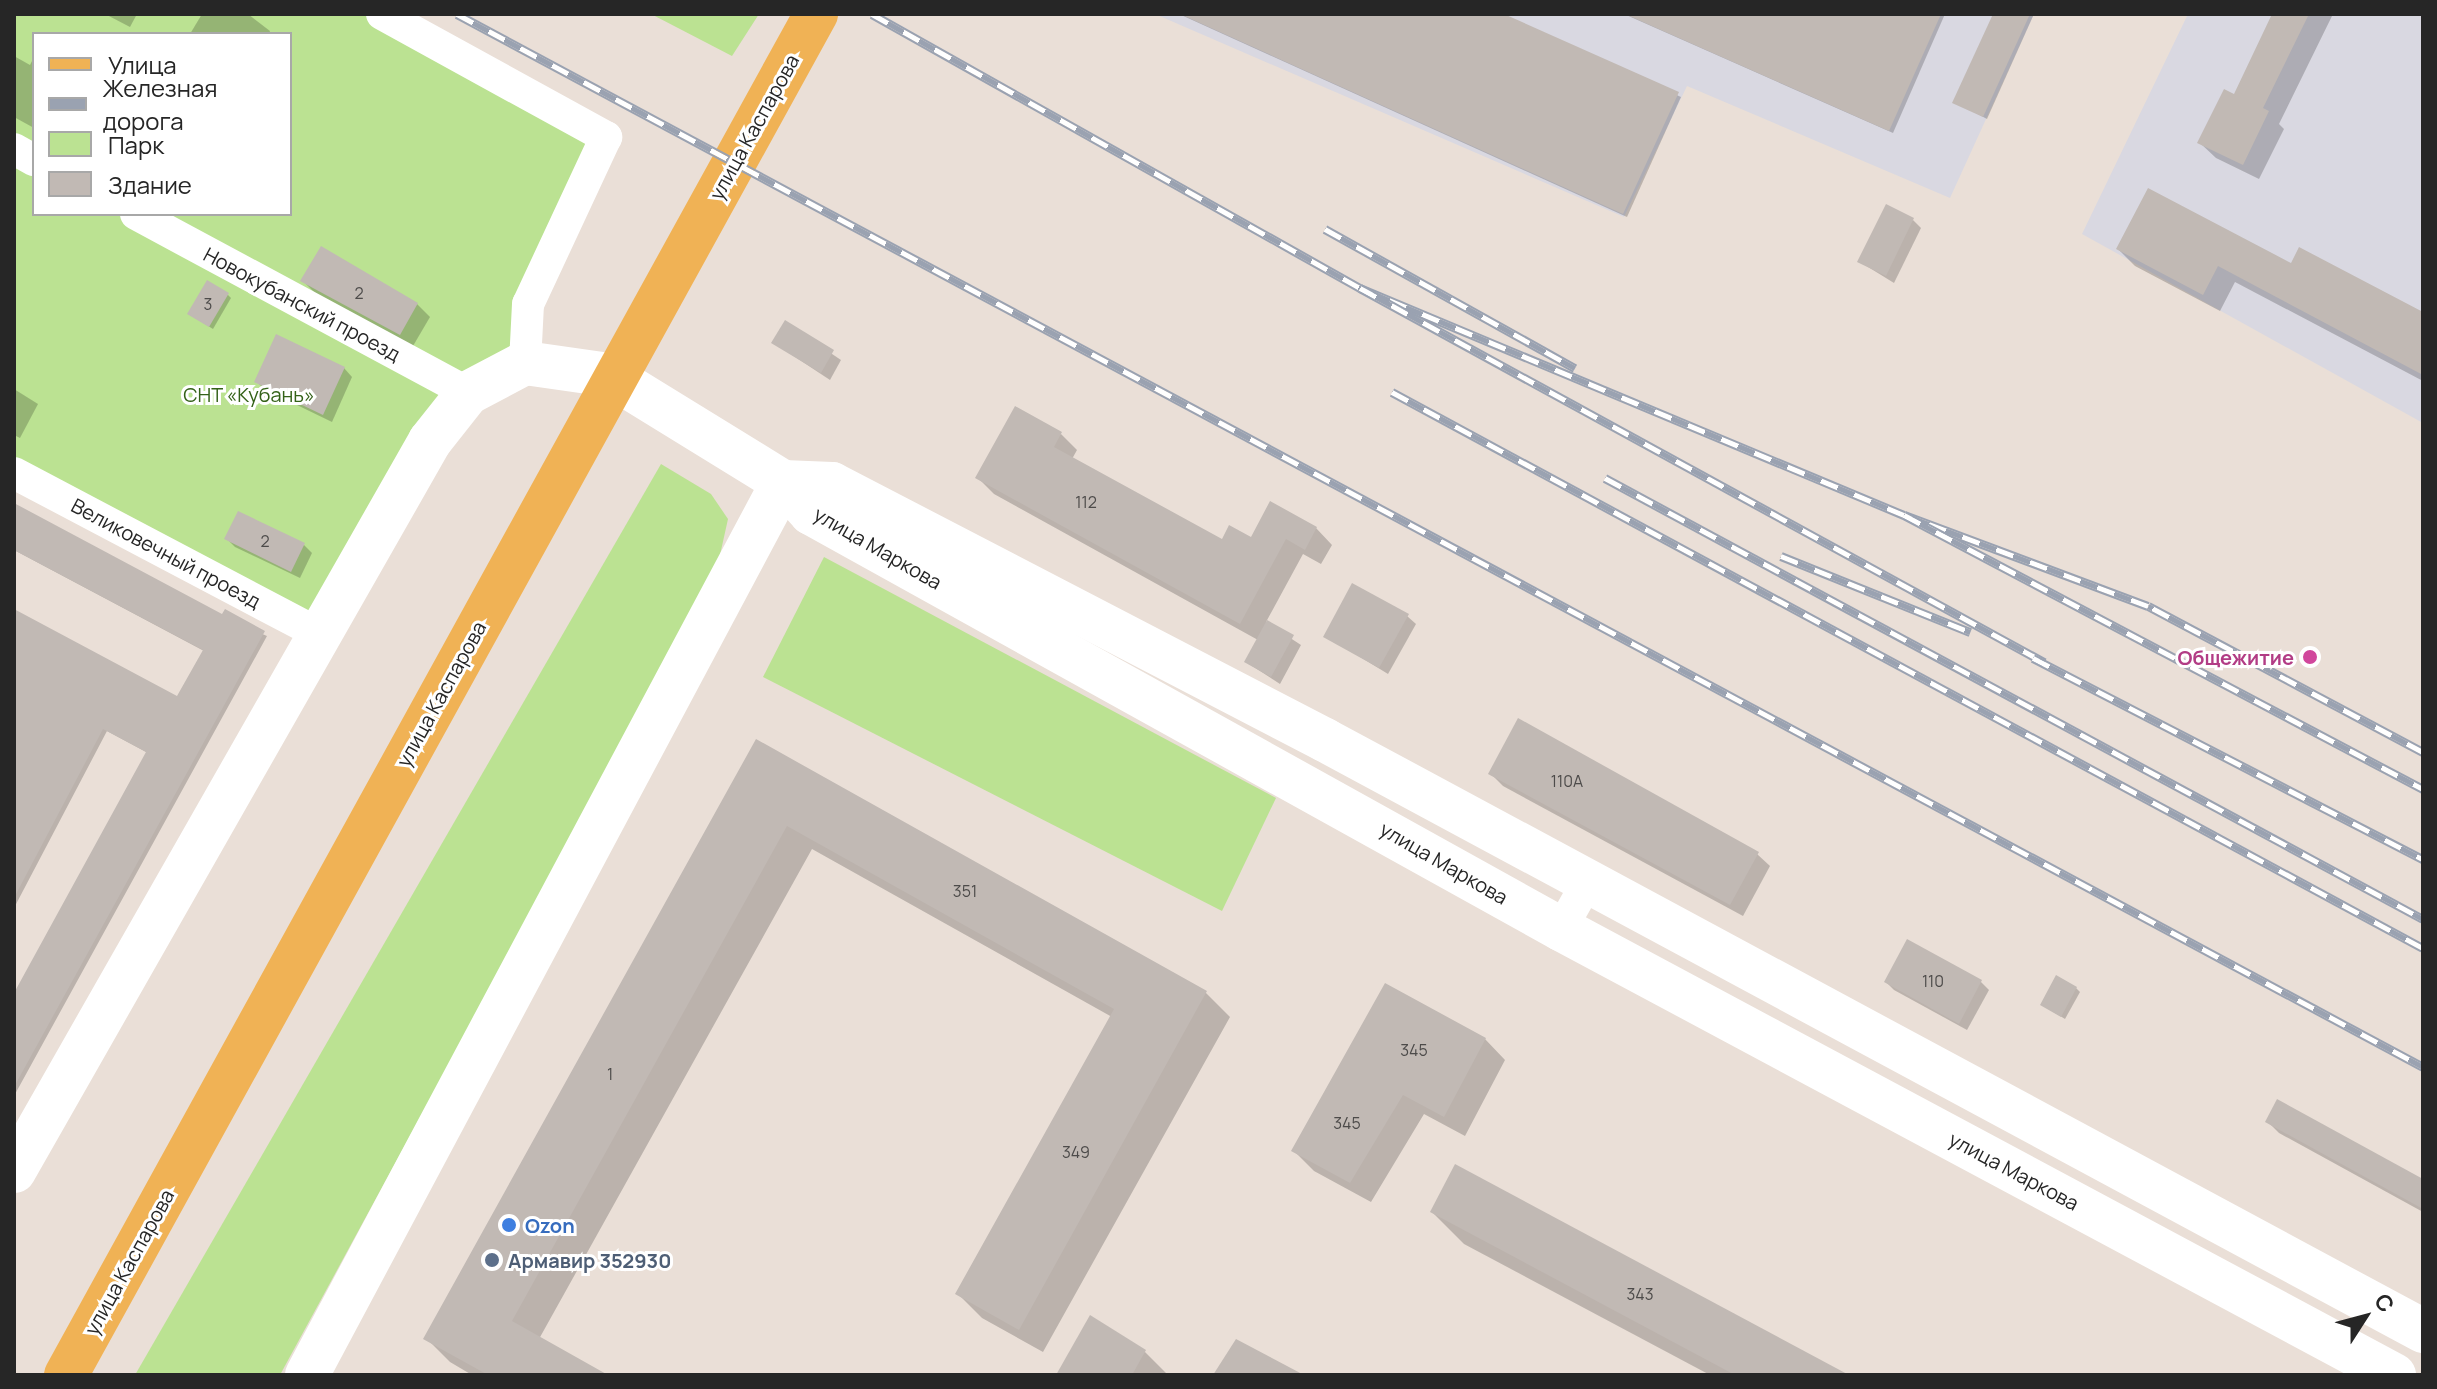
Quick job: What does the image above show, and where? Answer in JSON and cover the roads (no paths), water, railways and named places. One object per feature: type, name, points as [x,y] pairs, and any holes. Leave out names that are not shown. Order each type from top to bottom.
[{"type":"main road","name":"улица Каспарова","points":[[66,1375],[816,14]]},
{"type":"main road","points":[[14,1171],[430,441],[468,393],[525,363],[609,375],[783,482],[307,1375]]},
{"type":"main road","name":"улица Маркова","points":[[783,482],[832,484],[1431,797],[2423,1331]]},
{"type":"main road","name":"улица Маркова","points":[[783,482],[811,513],[1561,929],[2394,1375]]},
{"type":"street","points":[[382,14],[606,137],[528,304],[525,363]]},
{"type":"street","points":[[14,149],[32,159]]},
{"type":"street","name":"Новокубанский проезд","points":[[140,216],[468,393]]},
{"type":"street","name":"Великовечный проезд","points":[[14,473],[318,633]]},
{"type":"street","points":[[1408,842],[1431,797]]},
{"type":"street","points":[[1561,929],[1588,881]]},
{"type":"street","points":[[2209,1275],[2236,1230]]},
{"type":"railway","points":[[457,14],[2423,1067]]},
{"type":"railway","points":[[872,14],[1360,288]]},
{"type":"railway","points":[[1325,229],[1575,368]]},
{"type":"railway","points":[[1904,515],[1360,288],[2044,662]]},
{"type":"railway","points":[[1392,392],[2423,948]]},
{"type":"railway","points":[[1605,478],[2423,919]]},
{"type":"railway","points":[[2423,752],[2148,606],[1904,515],[2423,789]]},
{"type":"railway","points":[[1781,556],[1970,632]]},
{"type":"railway","points":[[2033,658],[2423,859]]},
{"type":"place","name":"Общежитие","points":[[2310,657]]},
{"type":"place","name":"Ozon","points":[[509,1225]]},
{"type":"place","name":"Армавир 352930","points":[[492,1260]]},
{"type":"park label","name":"СНТ «Кубань»","points":[[249,394]]}]
